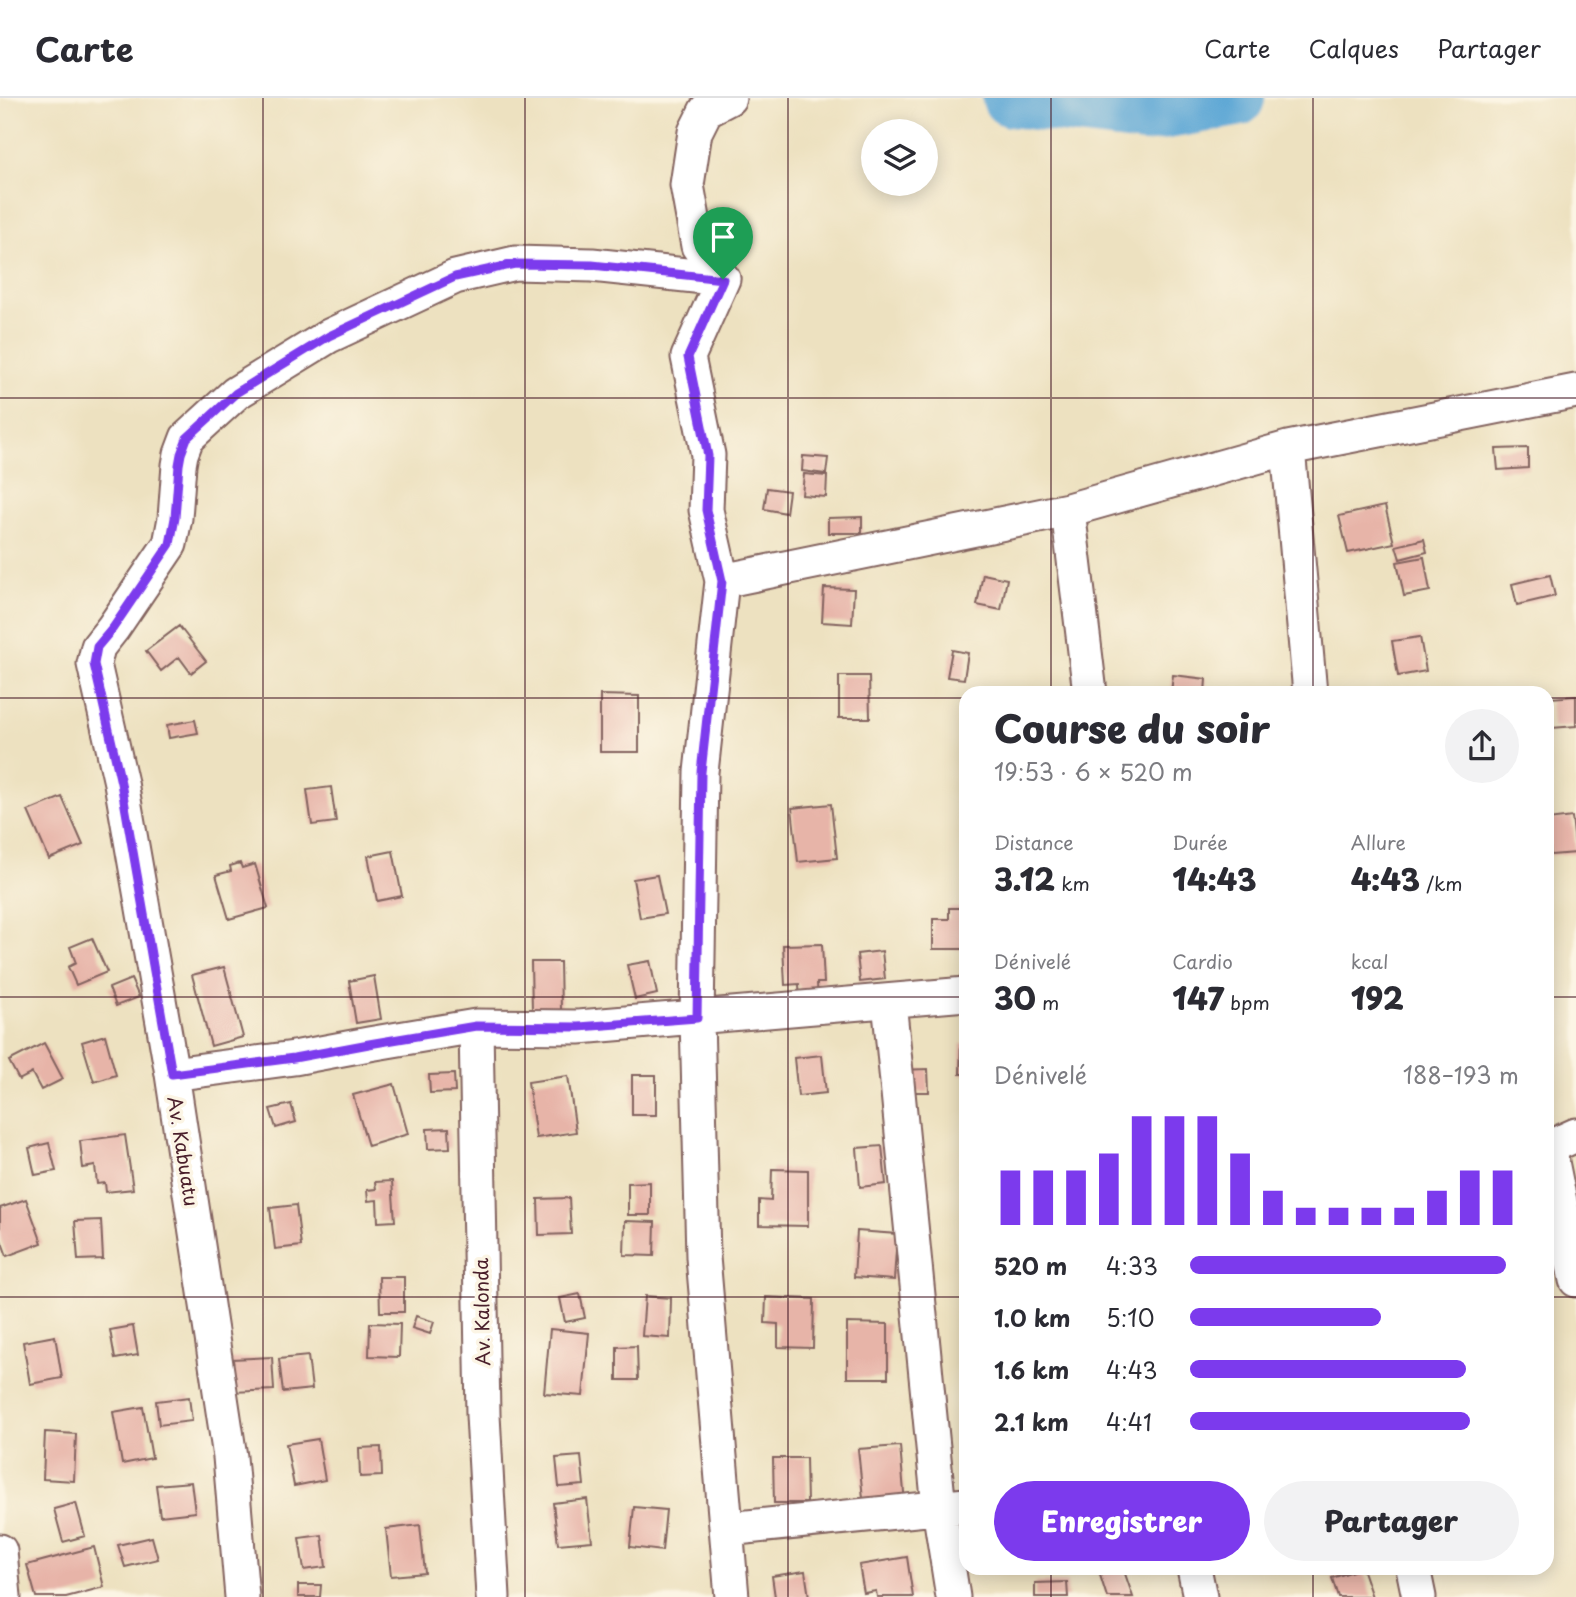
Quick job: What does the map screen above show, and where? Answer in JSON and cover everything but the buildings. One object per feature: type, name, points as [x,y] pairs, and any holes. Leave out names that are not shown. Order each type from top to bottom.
[{"type":"street","points":[[729,98],[706,110],[695,132],[687,185],[698,246],[723,279],[688,357],[708,456],[706,510],[722,581],[701,772],[697,1018],[703,1257],[732,1597]]},
{"type":"street","name":"Av. Kabuatu","points":[[242,1597],[230,1457],[172,1074],[121,783],[94,664],[97,647],[170,544],[179,465],[187,438],[236,393],[329,336],[455,277],[515,264],[592,265],[723,279]]},
{"type":"street","points":[[722,581],[1068,510],[1288,448],[1576,391]]},
{"type":"street","points":[[1288,448],[1309,686]]},
{"type":"street","points":[[1068,510],[1089,686]]},
{"type":"street","points":[[172,1074],[294,1058],[476,1026],[579,1027],[959,996]]},
{"type":"street","points":[[889,1002],[952,1506],[954,1597]]},
{"type":"street","name":"Av. Kalonda","points":[[476,1026],[483,1415],[493,1597]]},
{"type":"street","points":[[1557,1143],[1576,1280]]},
{"type":"street","points":[[727,1529],[952,1506]]},
{"type":"street","points":[[0,1551],[4,1597]]},
{"type":"street","points":[[1195,1575],[1200,1597]]},
{"type":"street","points":[[1414,1575],[1419,1597]]},
{"type":"waterway","points":[[1011,98],[1144,114],[1236,98]]},
{"type":"route","points":[[515,264],[592,265],[723,279],[688,357],[708,456],[706,510],[722,581],[701,772],[697,1018],[579,1027],[476,1026],[294,1058],[172,1074],[121,783],[94,664],[97,647],[170,544],[179,465],[187,438],[236,393],[329,336],[455,277],[515,264]]}]
